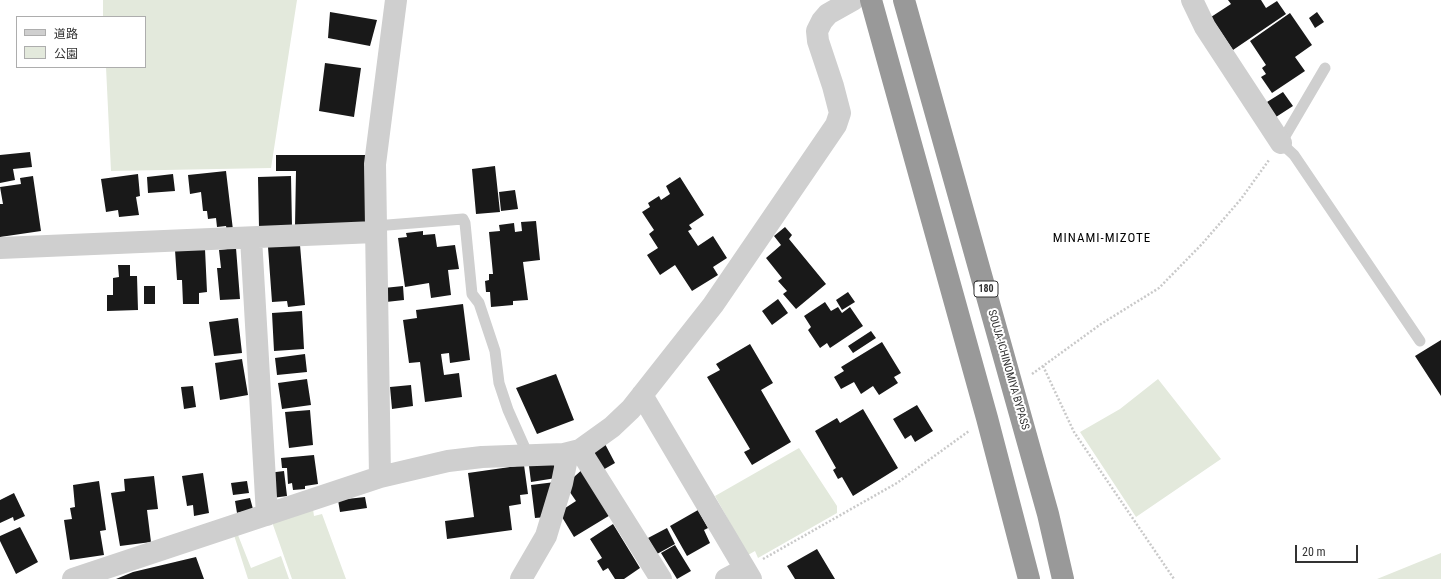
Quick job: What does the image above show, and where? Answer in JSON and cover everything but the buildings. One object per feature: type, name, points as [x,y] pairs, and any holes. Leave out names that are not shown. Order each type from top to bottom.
[{"type":"highway","points":[[870,0],[987,418],[1029,579]]},
{"type":"highway","name":"SOUJA-ICHINOMIYA BYPASS","points":[[904,0],[1048,514],[1063,579]]},
{"type":"street","points":[[380,477],[375,164],[396,0]]},
{"type":"street","points":[[73,579],[380,477],[448,461],[482,457],[574,451],[612,428],[642,395],[713,305],[836,125],[840,113],[818,41],[817,31],[822,21],[828,14],[853,0]]},
{"type":"street","points":[[1192,0],[1205,27],[1281,143]]},
{"type":"street","points":[[0,248],[251,238],[375,229]]},
{"type":"street","points":[[251,238],[267,515]]},
{"type":"street","points":[[642,395],[741,576]]},
{"type":"street","points":[[521,579],[546,536],[562,483],[574,451]]},
{"type":"street","points":[[574,451],[661,579]]},
{"type":"lane","points":[[1324,68],[1281,143],[1294,154],[1420,341]]},
{"type":"lane","points":[[375,229],[463,219],[465,223],[472,294],[479,303],[495,351],[499,384],[508,410],[528,455]]},
{"type":"path","points":[[1012,383],[1034,373],[1101,324],[1159,288],[1202,244],[1241,199],[1281,143]]},
{"type":"path","points":[[1043,366],[1074,432],[1174,579]]},
{"type":"path","points":[[741,576],[897,482],[987,418]]},
{"type":"green space","points":[[103,0],[297,0],[271,168],[111,171],[106,68],[146,68],[146,16],[103,16]]},
{"type":"green space","points":[[1158,379],[1221,459],[1136,517],[1080,432],[1120,409]]},
{"type":"green space","points":[[799,448],[837,506],[837,513],[758,558],[755,551],[748,555],[715,496]]},
{"type":"green space","points":[[313,509],[314,516],[322,514],[346,579],[292,579],[272,522]]},
{"type":"green space","points":[[236,530],[251,568],[281,556],[289,579],[248,579],[233,532]]},
{"type":"green space","points":[[1441,553],[1441,579],[1377,579]]},
{"type":"district","name":"MINAMI-MIZOTE","points":[[1102,239]]}]
